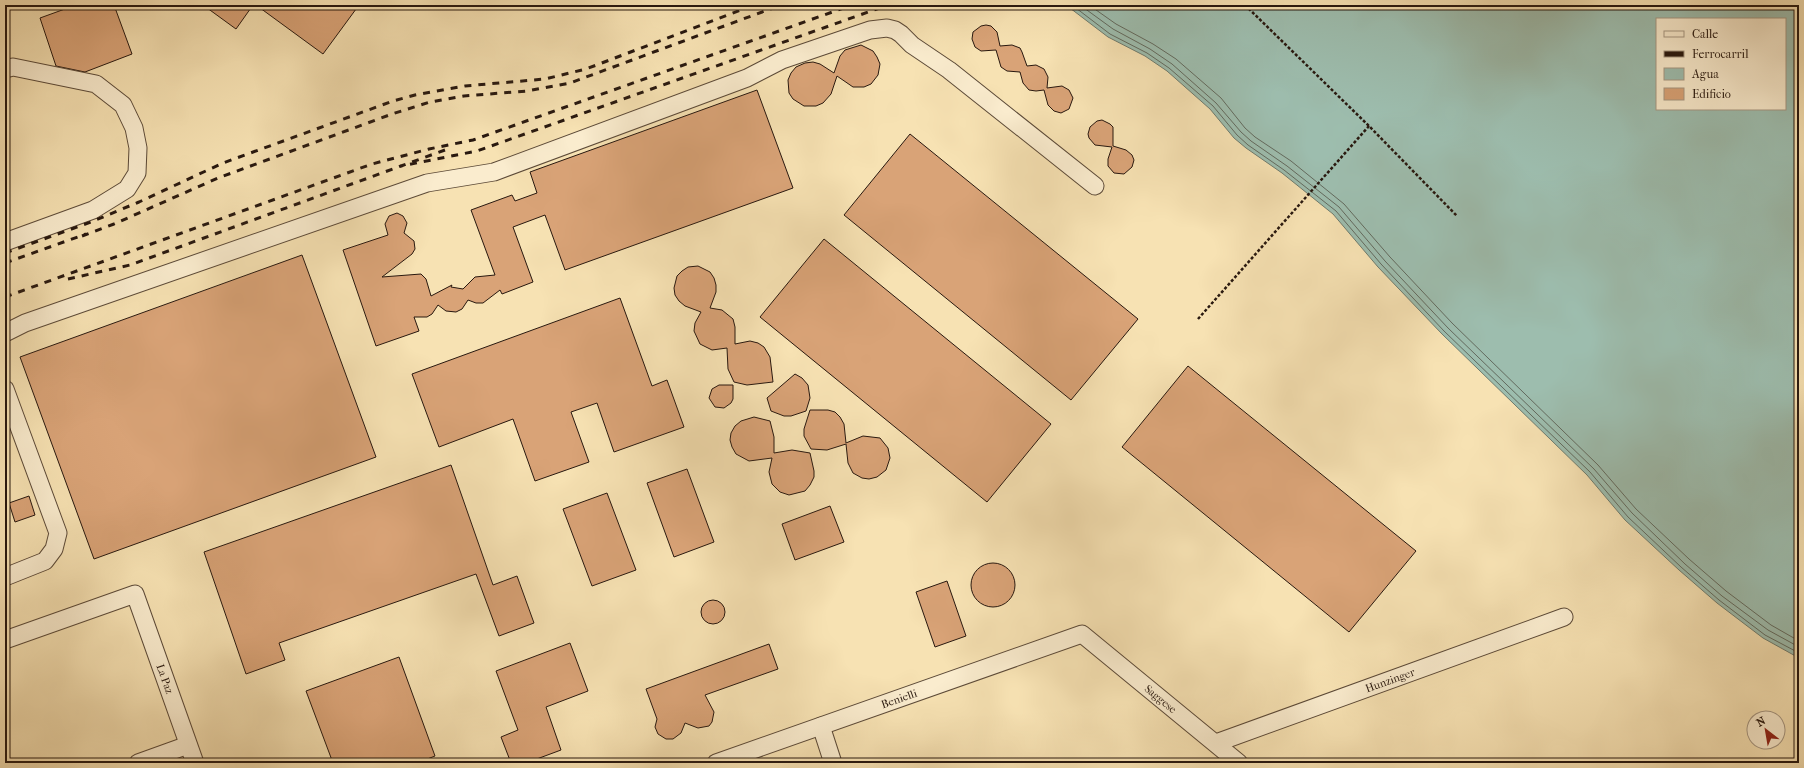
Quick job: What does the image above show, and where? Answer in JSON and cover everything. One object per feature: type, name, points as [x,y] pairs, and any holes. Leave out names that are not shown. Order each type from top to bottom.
[{"type":"street","points":[[5,333],[24,323],[428,183],[494,172],[747,78],[782,60],[870,30],[887,28],[901,34],[912,45],[949,70],[1095,186]]},
{"type":"street","points":[[5,69],[13,67],[96,84],[123,105],[134,128],[138,148],[137,173],[128,189],[93,210],[5,242]]},
{"type":"street","points":[[5,389],[58,533],[54,549],[45,561],[5,577]]},
{"type":"street","name":"La Paz","points":[[5,640],[135,594],[195,763]]},
{"type":"street","name":"Hunzinger","points":[[1216,743],[1564,617]]},
{"type":"street","name":"Saggese","points":[[1082,634],[1239,763]]},
{"type":"street","name":"Benielli","points":[[716,763],[1082,634]]},
{"type":"street","points":[[821,726],[833,763]]},
{"type":"street","points":[[138,763],[188,745]]},
{"type":"path","points":[[1245,5],[1369,126],[1457,216]]},
{"type":"path","points":[[1198,319],[1369,126]]},
{"type":"water","points":[[1066,5],[1799,5],[1799,658],[1763,638],[1717,603],[1679,570],[1625,520],[1587,475],[1442,334],[1378,267],[1333,214],[1282,173],[1234,138],[1210,109],[1167,71],[1145,56],[1108,37]]},
{"type":"building","points":[[76,5],[114,5],[132,54],[85,72],[56,66],[40,18]]},
{"type":"building","points":[[203,5],[253,5],[236,29]]},
{"type":"building","points":[[256,5],[359,5],[323,54]]},
{"type":"building","points":[[981,26],[991,26],[997,32],[1000,46],[1012,45],[1020,48],[1027,66],[1036,65],[1044,69],[1048,77],[1047,88],[1062,86],[1069,90],[1073,98],[1069,109],[1061,113],[1054,111],[1048,105],[1044,90],[1029,90],[1023,83],[1020,72],[1007,71],[1001,67],[996,50],[981,51],[975,47],[972,39],[973,32]]},
{"type":"building","points":[[861,45],[873,51],[880,64],[878,75],[871,84],[864,87],[853,87],[837,76],[831,94],[823,103],[816,106],[804,106],[793,99],[789,93],[788,80],[796,67],[805,63],[813,62],[820,64],[834,73],[840,56],[845,50]]},
{"type":"building","points":[[757,90],[793,188],[565,270],[545,215],[513,227],[533,282],[502,294],[500,290],[483,303],[476,303],[468,300],[462,309],[456,312],[446,311],[438,305],[432,314],[427,317],[414,317],[419,331],[376,346],[343,250],[388,235],[385,224],[389,216],[397,213],[403,216],[407,223],[404,233],[414,241],[415,249],[412,254],[382,277],[421,274],[426,279],[431,296],[452,285],[451,287],[463,289],[475,277],[495,275],[471,210],[512,195],[515,201],[537,193],[530,172]]},
{"type":"building","points":[[1102,120],[1113,127],[1113,146],[1126,150],[1132,155],[1134,160],[1132,167],[1124,174],[1114,173],[1108,166],[1108,159],[1112,147],[1095,145],[1089,138],[1088,134],[1090,127],[1097,121]]},
{"type":"building","points":[[910,134],[1138,319],[1071,400],[844,215]]},
{"type":"building","points":[[824,239],[1051,424],[987,502],[760,317]]},
{"type":"building","points":[[302,255],[376,457],[94,559],[20,357]]},
{"type":"building","points":[[698,266],[710,272],[716,285],[716,292],[710,308],[722,310],[733,319],[735,327],[735,344],[750,341],[758,343],[764,347],[770,357],[773,382],[747,385],[734,382],[728,369],[727,348],[712,350],[700,344],[694,331],[695,323],[701,312],[685,306],[679,301],[675,295],[674,288],[677,276],[682,271],[688,267]]},
{"type":"building","points":[[620,298],[652,386],[667,380],[684,427],[614,452],[597,403],[571,412],[589,462],[535,481],[513,419],[439,447],[412,374]]},
{"type":"building","points":[[1188,366],[1416,551],[1349,632],[1122,447]]},
{"type":"building","points":[[795,374],[802,378],[808,385],[810,398],[806,411],[791,416],[784,416],[771,411],[767,398]]},
{"type":"building","points":[[719,385],[733,385],[733,399],[731,403],[724,408],[715,407],[709,398],[712,389]]},
{"type":"building","points":[[810,410],[828,410],[835,412],[844,424],[846,443],[863,436],[880,438],[888,448],[890,458],[886,470],[877,477],[869,479],[862,478],[853,473],[848,463],[846,444],[827,450],[811,449],[804,436],[804,429]]},
{"type":"building","points":[[754,417],[770,421],[774,437],[774,453],[792,450],[810,453],[814,477],[805,491],[789,495],[780,492],[772,484],[769,472],[772,458],[749,461],[736,454],[730,440],[731,433],[735,426],[741,421]]},
{"type":"building","points":[[451,465],[493,585],[517,576],[534,623],[499,636],[476,574],[279,643],[285,660],[246,674],[204,552]]},
{"type":"building","points":[[687,469],[714,542],[674,557],[647,483]]},
{"type":"building","points":[[607,493],[636,570],[592,586],[563,509]]},
{"type":"building","points":[[29,496],[35,515],[15,522],[9,503]]},
{"type":"building","points":[[830,506],[844,542],[795,560],[782,524]]},
{"type":"building","points":[[993,563],[1005,567],[1011,573],[1015,585],[1011,597],[1005,603],[993,607],[981,603],[975,597],[971,585],[975,573],[981,567]]},
{"type":"building","points":[[947,581],[966,636],[935,647],[916,592]]},
{"type":"building","points":[[713,600],[722,603],[725,612],[722,621],[713,624],[704,621],[701,612],[704,603]]},
{"type":"building","points":[[570,643],[588,691],[546,707],[561,750],[526,763],[511,763],[501,737],[518,730],[496,671]]},
{"type":"building","points":[[769,644],[778,669],[705,695],[714,712],[712,722],[709,726],[698,728],[685,723],[681,733],[673,739],[666,739],[658,734],[655,727],[657,719],[646,689]]},
{"type":"building","points":[[399,657],[435,756],[417,763],[333,763],[306,691]]},
{"type":"railway","points":[[5,253],[91,222],[139,202],[223,163],[393,101],[415,95],[465,86],[545,79],[586,69],[754,5]]},
{"type":"railway","points":[[82,236],[114,224],[218,178],[392,114],[430,102],[464,96],[527,91],[570,83],[781,5]]},
{"type":"railway","points":[[5,297],[372,164],[429,149],[473,140],[852,5]]},
{"type":"railway","points":[[445,150],[401,166],[477,151],[888,5]]},
{"type":"railway","points":[[68,279],[130,265],[401,166]]},
{"type":"railway","points":[[5,263],[86,234]]}]
